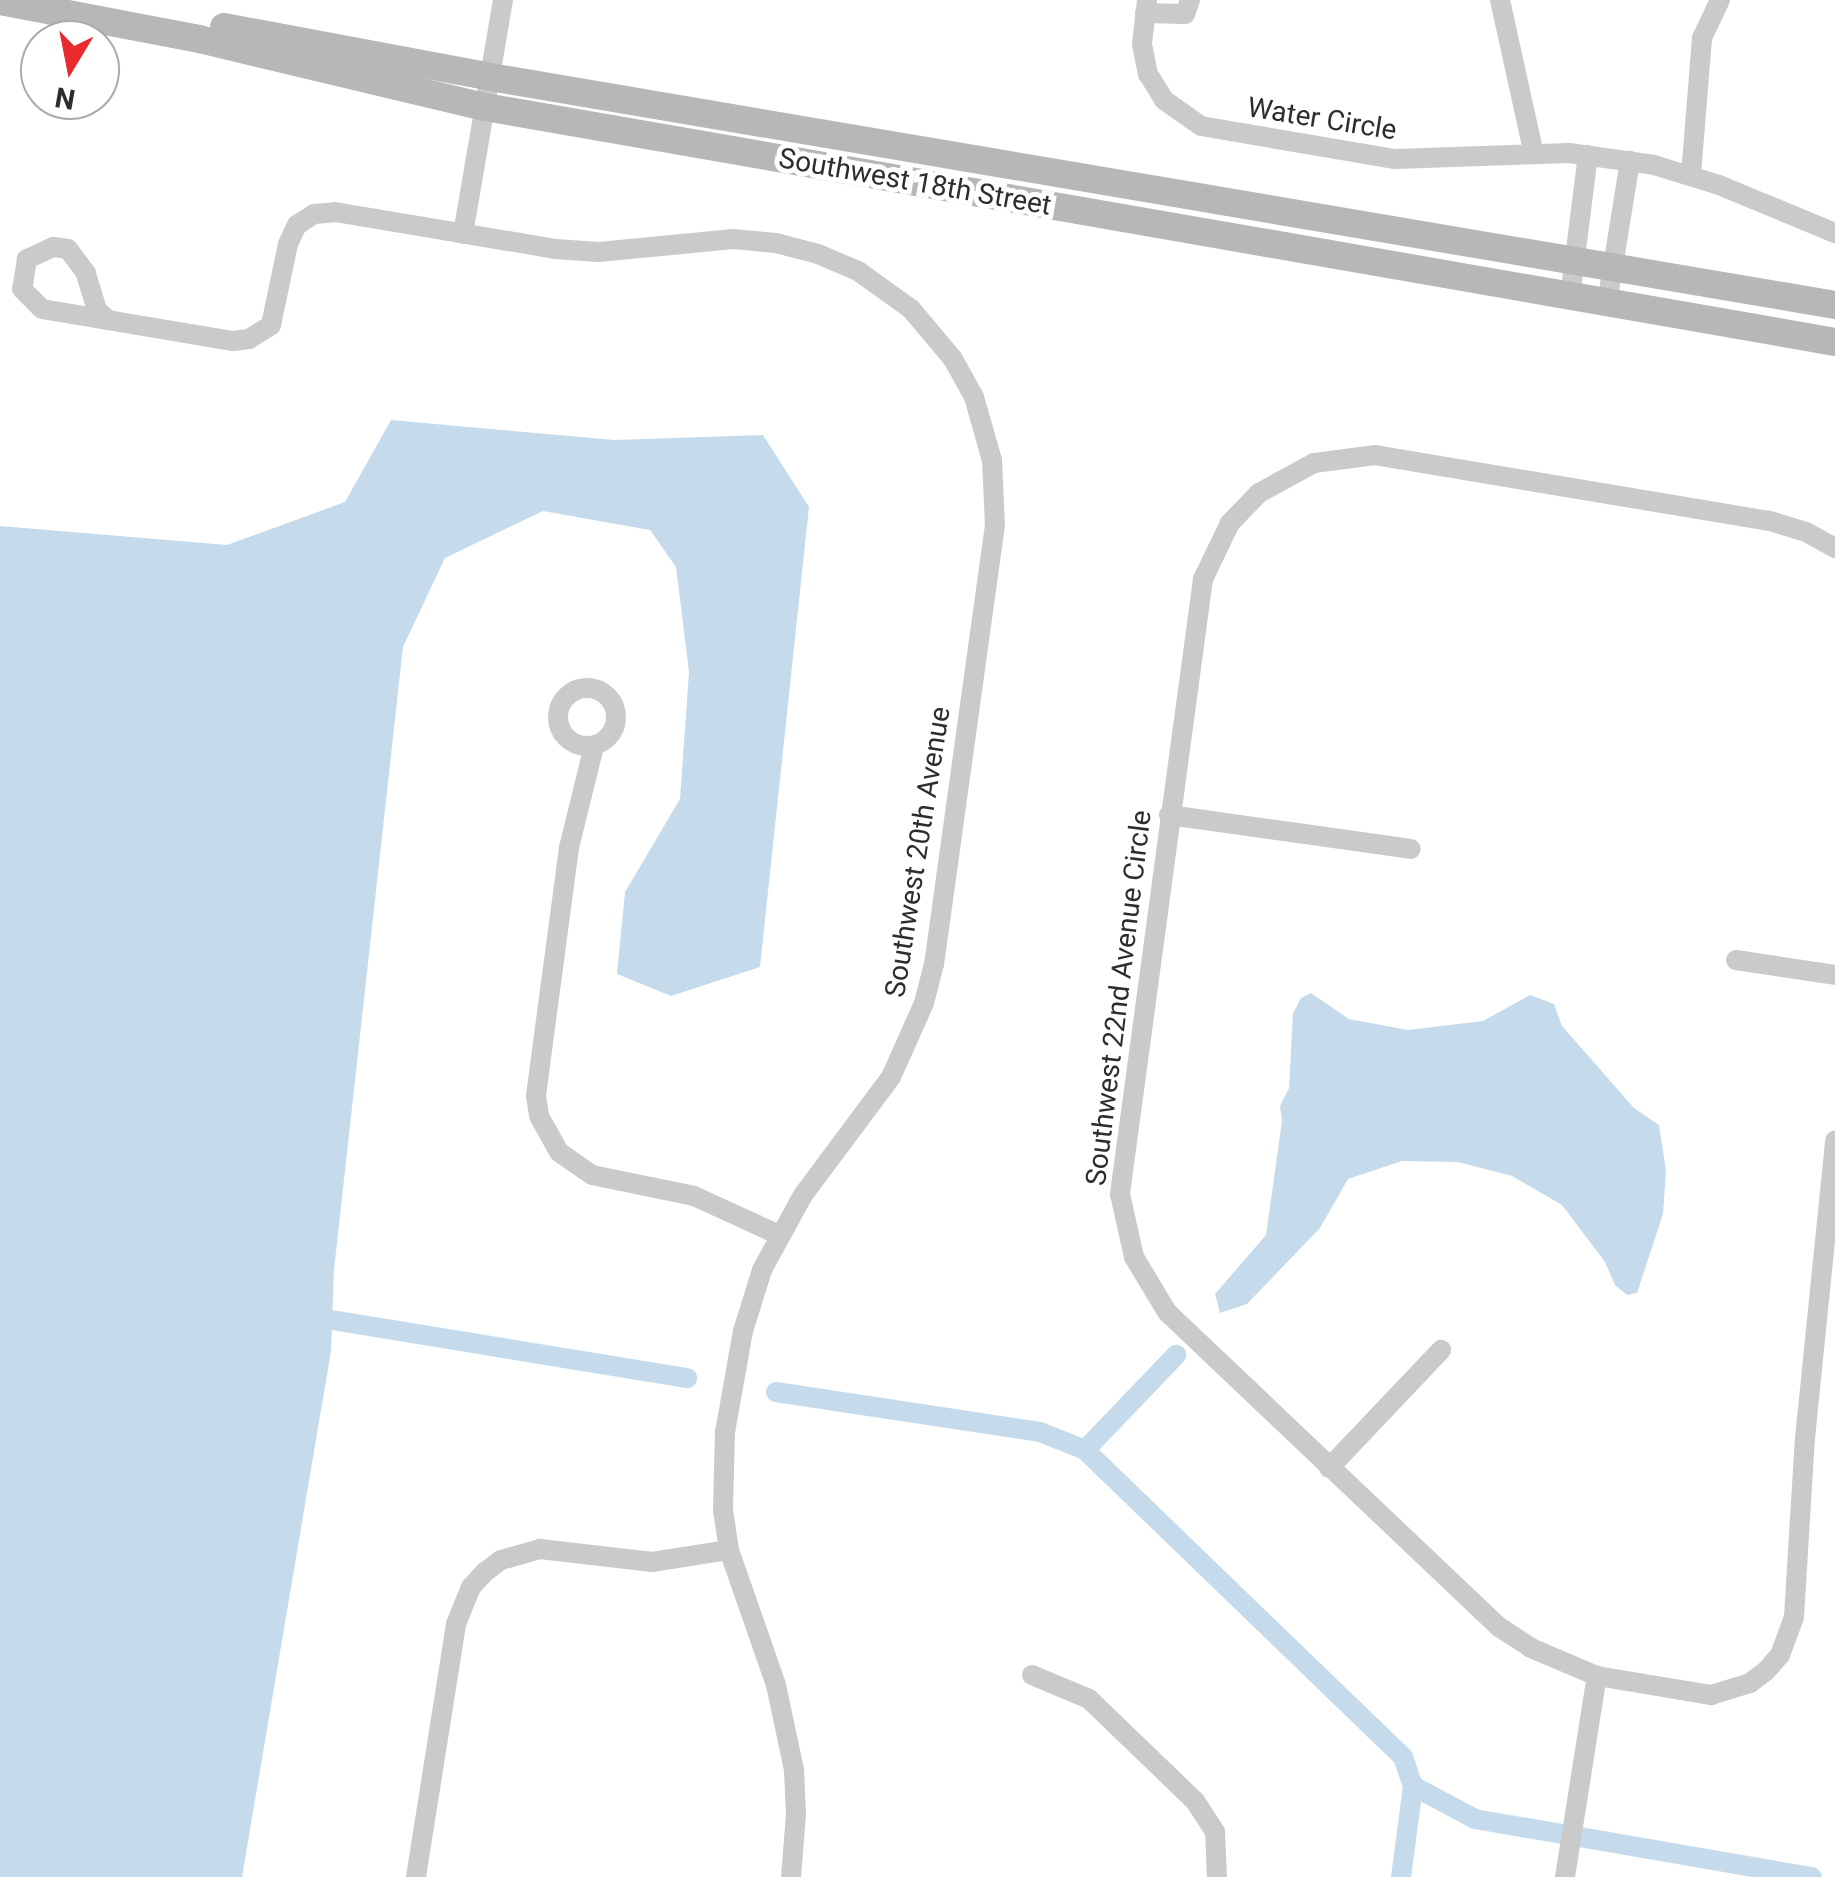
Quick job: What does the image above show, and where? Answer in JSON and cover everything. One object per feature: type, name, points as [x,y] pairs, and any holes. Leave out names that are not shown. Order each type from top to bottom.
[{"type":"main road","name":"Southwest 18th Street","points":[[80,0],[490,77],[1835,305]]},
{"type":"main road","name":"Southwest 18th Street","points":[[0,1],[199,39],[485,107],[1835,342]]},
{"type":"street","points":[[463,234],[503,0]]},
{"type":"street","points":[[1146,7],[1185,14],[1190,0]]},
{"type":"street","points":[[1500,0],[1534,154]]},
{"type":"street","points":[[1690,175],[1702,38],[1720,0]]},
{"type":"street","name":"Water Circle","points":[[1146,7],[1142,44],[1148,74],[1164,100],[1202,126],[1395,159],[1446,161],[1534,154],[1630,161],[1690,175],[1835,233]]},
{"type":"street","points":[[1570,296],[1588,155]]},
{"type":"street","points":[[1607,303],[1630,161]]},
{"type":"street","name":"Southwest 20th Avenue","points":[[108,320],[233,342],[262,334],[276,314],[288,244],[297,226],[314,214],[334,212],[599,252],[711,240],[776,243],[818,254],[858,271],[911,309],[940,341],[964,378],[992,460],[994,525],[934,964],[924,1003],[891,1077],[779,1235],[743,1330],[726,1432],[723,1510],[729,1550],[787,1727],[796,1814],[791,1877]]},
{"type":"street","points":[[53,247],[68,249],[86,273],[97,310],[108,320],[59,314],[29,300],[20,281],[27,259],[53,247]]},
{"type":"street","name":"Southwest 22nd Avenue Circle","points":[[1835,548],[1806,532],[1769,521],[1376,456],[1334,458],[1294,471],[1244,507],[1210,560],[1199,599],[1120,1171],[1127,1235],[1144,1277],[1167,1312],[1499,1628],[1548,1656],[1597,1676],[1690,1693],[1731,1691],[1766,1670],[1789,1637],[1794,1618],[1807,1420],[1835,1142]]},
{"type":"street","points":[[594,746],[568,848],[536,1096],[539,1116],[559,1152],[592,1175],[694,1196],[779,1235]]},
{"type":"street","points":[[1169,816],[1411,849]]},
{"type":"street","points":[[1736,960],[1835,976]]},
{"type":"street","points":[[1329,1468],[1441,1350]]},
{"type":"street","points":[[416,1877],[456,1624],[461,1605],[484,1572],[501,1560],[540,1549],[652,1562],[729,1550]]},
{"type":"street","points":[[1032,1675],[1089,1700],[1195,1801],[1215,1832],[1217,1877]]},
{"type":"street","points":[[1566,1870],[1597,1676]]},
{"type":"water","points":[[391,420],[614,440],[763,435],[809,507],[760,967],[671,996],[617,974],[625,892],[680,799],[689,672],[676,567],[650,530],[543,511],[445,558],[403,647],[334,1270],[331,1351],[242,1877],[0,1877],[0,526],[227,545],[345,502]]},
{"type":"water","points":[[1311,993],[1349,1019],[1408,1030],[1483,1021],[1530,995],[1554,1004],[1562,1026],[1634,1108],[1659,1125],[1666,1171],[1663,1214],[1637,1293],[1627,1295],[1615,1285],[1605,1262],[1562,1205],[1512,1176],[1458,1162],[1402,1161],[1348,1179],[1320,1228],[1247,1304],[1220,1313],[1215,1294],[1266,1235],[1282,1121],[1280,1106],[1289,1088],[1293,1013],[1301,998]]},
{"type":"waterway","points":[[332,1320],[687,1378]]},
{"type":"waterway","points":[[1085,1450],[1176,1355]]},
{"type":"waterway","points":[[776,1392],[1040,1432],[1085,1450],[1403,1757],[1413,1786],[1401,1877]]},
{"type":"waterway","points":[[1413,1786],[1475,1819],[1812,1877]]}]
